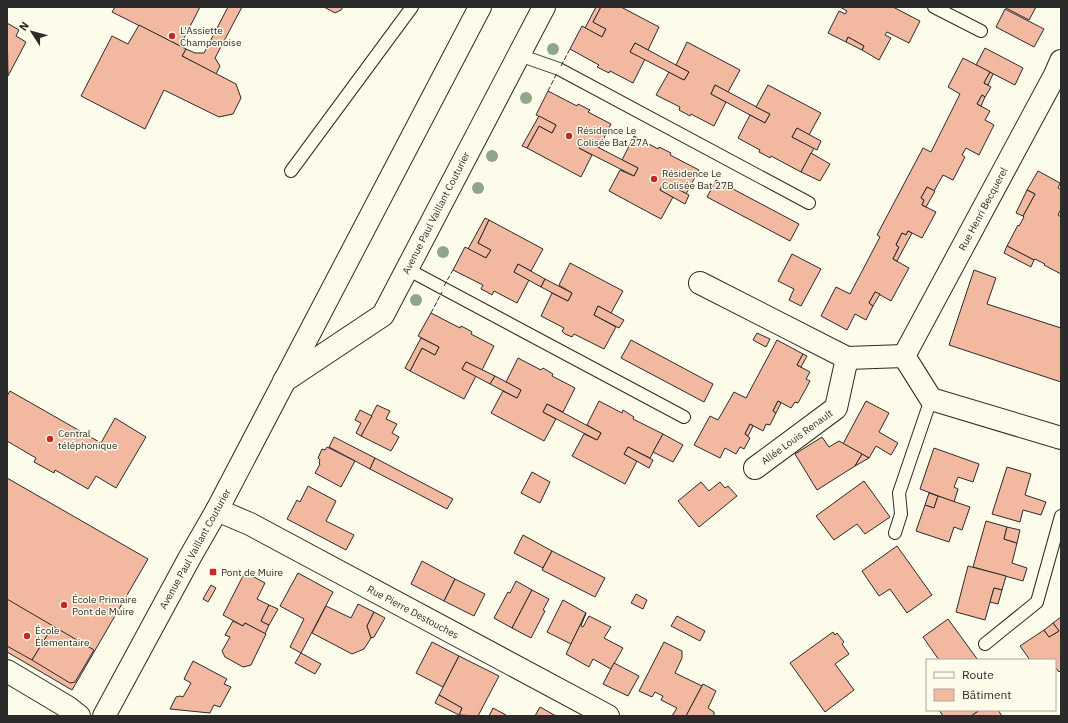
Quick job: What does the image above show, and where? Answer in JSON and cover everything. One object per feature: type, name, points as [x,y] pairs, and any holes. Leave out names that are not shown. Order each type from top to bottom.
[{"type":"street","name":"Avenue Paul Vaillant Couturier","points":[[104,716],[186,564],[217,510],[480,7]]},
{"type":"street","name":"Avenue Paul Vaillant Couturier","points":[[284,381],[383,314],[544,7]]},
{"type":"street","name":"Rue Henri Becquerel","points":[[904,356],[1061,61]]},
{"type":"street","points":[[700,283],[847,358],[904,356],[931,399],[1061,438]]},
{"type":"street","name":"Allée Louis Renault","points":[[755,468],[836,408],[847,358]]},
{"type":"street","name":"Rue Pierre Destouches","points":[[217,510],[257,528],[608,716]]},
{"type":"street","points":[[7,671],[69,708],[79,716]]},
{"type":"lane","points":[[292,172],[412,7]]},
{"type":"lane","points":[[934,7],[981,31]]},
{"type":"lane","points":[[519,55],[559,69],[809,204]]},
{"type":"lane","points":[[407,269],[684,417]]},
{"type":"lane","points":[[895,533],[901,514],[899,493],[931,399]]},
{"type":"lane","points":[[985,644],[1037,602],[1061,516]]},
{"type":"building","name":"L'Assiette Champenoise","points":[[115,7],[200,7],[180,46],[112,12]]},
{"type":"building","points":[[228,7],[242,7],[215,58],[220,66],[216,74],[182,56],[186,49],[195,53],[204,53]]},
{"type":"building","points":[[324,7],[343,7],[335,13]]},
{"type":"building","points":[[596,7],[601,7],[593,22],[606,29],[602,37],[585,28]]},
{"type":"building","points":[[601,7],[621,7],[659,27],[648,50],[635,43],[630,52],[645,59],[633,83],[610,71],[609,73],[597,67],[599,65],[570,49],[582,26],[602,37],[606,29],[593,22]]},
{"type":"building","points":[[840,7],[893,7],[920,21],[909,43],[887,32],[885,35],[891,38],[879,60],[862,50],[864,46],[848,37],[846,42],[828,33],[839,11],[845,14],[847,11]]},
{"type":"building","points":[[1004,7],[1036,7],[1029,20]]},
{"type":"building","points":[[1005,9],[1044,29],[1034,47],[996,27]]},
{"type":"building","points":[[7,23],[19,30],[16,36],[26,42],[8,76]]},
{"type":"building","points":[[139,25],[186,49],[182,56],[236,84],[241,98],[233,114],[219,117],[164,90],[145,129],[81,96],[112,36],[128,44]]},
{"type":"building","points":[[848,37],[864,46],[862,50],[846,42]]},
{"type":"building","points":[[687,42],[740,70],[728,92],[715,85],[711,94],[726,102],[714,126],[691,114],[690,116],[679,110],[680,107],[656,95],[669,72],[684,80],[689,72],[676,65]]},
{"type":"building","points":[[635,43],[689,72],[684,80],[630,52]]},
{"type":"building","points":[[985,48],[1023,68],[1015,85],[976,65]]},
{"type":"building","points":[[963,58],[990,72],[984,83],[991,87],[985,97],[982,95],[977,104],[990,111],[985,120],[994,125],[979,155],[966,148],[962,155],[965,157],[953,180],[943,175],[934,191],[927,187],[921,198],[924,200],[922,205],[936,212],[922,238],[908,231],[906,235],[902,233],[896,245],[899,247],[893,259],[909,268],[891,301],[875,292],[869,303],[873,306],[866,320],[855,314],[847,330],[821,316],[836,287],[850,294],[880,237],[877,235],[923,148],[931,152],[960,94],[948,87]]},
{"type":"building","points":[[990,72],[993,74],[988,85],[984,83]]},
{"type":"building","points":[[715,85],[770,114],[765,123],[711,94]]},
{"type":"building","points":[[768,85],[821,113],[809,135],[797,128],[792,137],[814,148],[801,172],[771,156],[770,158],[759,152],[760,150],[738,138],[750,115],[765,123],[770,114],[756,107]]},
{"type":"building","name":"Résidence Le Colisée Bat 27A","points":[[548,91],[577,106],[578,104],[590,110],[588,112],[611,124],[599,148],[584,140],[579,148],[592,155],[581,177],[527,148],[539,126],[552,133],[556,125],[536,115]]},
{"type":"building","points":[[982,95],[985,97],[981,106],[977,104]]},
{"type":"building","points":[[539,116],[556,125],[552,133],[539,126],[527,148],[522,146]]},
{"type":"building","points":[[797,128],[821,141],[817,150],[792,137]]},
{"type":"building","name":"Résidence Le Colisée Bat 27B","points":[[634,136],[658,149],[659,147],[671,153],[670,155],[699,170],[686,194],[664,182],[660,190],[673,197],[661,219],[609,191],[620,170],[634,176],[638,168],[622,160]]},
{"type":"building","points":[[584,140],[638,168],[634,176],[579,148]]},
{"type":"building","points":[[811,153],[830,164],[820,181],[801,172]]},
{"type":"building","points":[[1038,171],[1060,183],[1058,188],[1061,190],[1061,209],[1058,215],[1061,217],[1061,274],[1044,265],[1045,264],[1007,246],[1024,217],[1023,216],[1035,194],[1027,190]]},
{"type":"building","points":[[716,180],[799,224],[790,241],[707,197]]},
{"type":"building","points":[[664,182],[689,195],[685,204],[660,190]]},
{"type":"building","points":[[927,187],[935,191],[926,207],[922,205],[924,200],[921,198]]},
{"type":"building","points":[[1027,190],[1035,194],[1023,216],[1016,213]]},
{"type":"building","points":[[485,218],[489,220],[478,243],[491,250],[486,258],[468,249]]},
{"type":"building","points":[[489,220],[543,249],[531,271],[518,264],[514,272],[529,280],[517,303],[494,291],[492,295],[481,289],[483,285],[453,270],[465,247],[486,258],[491,250],[478,243]]},
{"type":"building","points":[[908,231],[912,233],[897,261],[893,259],[899,247],[896,245],[902,233],[906,235]]},
{"type":"building","points":[[1007,246],[1034,260],[1031,267],[1004,253]]},
{"type":"building","points":[[792,254],[821,269],[801,306],[789,300],[794,289],[778,281]]},
{"type":"building","points":[[570,263],[623,291],[611,313],[598,306],[594,315],[616,327],[604,349],[574,334],[572,337],[565,334],[562,331],[564,328],[541,316],[552,293],[568,301],[572,293],[559,285]]},
{"type":"building","points":[[518,264],[545,279],[541,287],[514,272]]},
{"type":"building","points":[[974,270],[996,278],[987,304],[1061,328],[1061,382],[949,345]]},
{"type":"building","points":[[545,279],[572,293],[568,301],[541,287]]},
{"type":"building","points":[[875,292],[880,294],[873,306],[869,303]]},
{"type":"building","points":[[598,306],[624,320],[619,328],[594,315]]},
{"type":"building","points":[[431,313],[460,328],[461,326],[467,329],[472,332],[471,334],[494,346],[482,370],[466,362],[462,369],[476,376],[464,399],[410,371],[422,348],[435,355],[439,347],[418,336]]},
{"type":"building","points":[[757,333],[770,339],[766,347],[753,340]]},
{"type":"building","points":[[421,338],[439,347],[435,355],[422,348],[410,371],[405,368]]},
{"type":"building","points":[[631,340],[713,384],[704,402],[621,358]]},
{"type":"building","points":[[777,340],[803,354],[797,365],[810,372],[806,379],[810,381],[798,403],[795,402],[791,408],[778,401],[773,411],[776,413],[770,425],[766,424],[763,431],[750,424],[745,434],[750,438],[744,449],[740,447],[736,454],[725,448],[720,458],[694,445],[710,416],[718,420],[734,392],[746,398]]},
{"type":"building","points":[[803,354],[807,356],[801,367],[797,365]]},
{"type":"building","points":[[518,358],[541,370],[543,368],[553,374],[552,376],[575,388],[563,412],[547,404],[543,412],[556,419],[544,441],[491,413],[503,391],[517,398],[521,390],[506,382]]},
{"type":"building","points":[[466,362],[495,376],[490,384],[462,369]]},
{"type":"building","points":[[495,376],[521,390],[517,398],[490,384]]},
{"type":"building","name":"Central téléphonique","points":[[10,391],[101,443],[115,418],[146,437],[116,488],[96,476],[88,489],[55,470],[54,473],[34,462],[36,458],[7,441],[7,396]]},
{"type":"building","points":[[599,401],[622,413],[623,410],[634,417],[633,419],[663,434],[650,458],[628,447],[624,454],[637,461],[625,484],[572,456],[584,434],[597,440],[601,433],[587,425]]},
{"type":"building","points":[[778,401],[781,403],[776,413],[773,411]]},
{"type":"building","points":[[866,401],[889,413],[879,432],[898,443],[891,455],[876,446],[869,458],[843,444]]},
{"type":"building","points":[[547,404],[601,433],[597,440],[543,412]]},
{"type":"building","points":[[377,405],[390,411],[386,419],[397,424],[392,433],[399,437],[391,451],[361,436]]},
{"type":"building","points":[[360,410],[372,416],[361,436],[356,433],[361,423],[355,420]]},
{"type":"building","points":[[750,424],[753,426],[748,436],[745,434]]},
{"type":"building","points":[[663,434],[683,445],[673,462],[653,452]]},
{"type":"building","points":[[334,437],[375,458],[370,469],[329,447]]},
{"type":"building","points":[[822,437],[829,447],[839,441],[862,454],[855,466],[817,490],[795,454]]},
{"type":"building","points":[[327,447],[355,461],[341,487],[315,473],[320,464],[320,460],[318,458],[322,449],[325,450]]},
{"type":"building","points":[[628,447],[653,460],[649,468],[624,454]]},
{"type":"building","points":[[934,448],[979,464],[973,482],[958,477],[954,487],[958,489],[954,502],[920,489]]},
{"type":"building","points":[[862,454],[869,458],[855,466]]},
{"type":"building","points":[[375,458],[453,499],[447,509],[370,469]]},
{"type":"building","points":[[1007,467],[1031,474],[1025,495],[1046,502],[1041,515],[1023,510],[1020,522],[992,514]]},
{"type":"building","points":[[532,472],[550,482],[540,503],[521,493]]},
{"type":"building","name":"École Primaire Pont de Muire","points":[[7,478],[148,559],[72,690],[7,652]]},
{"type":"building","points":[[864,481],[890,517],[865,534],[857,524],[834,540],[816,516]]},
{"type":"building","points":[[701,482],[709,491],[720,482],[725,488],[728,486],[737,496],[699,527],[678,501]]},
{"type":"building","points":[[308,486],[336,501],[326,521],[354,535],[346,550],[287,519],[297,500],[300,502]]},
{"type":"building","points":[[929,493],[938,496],[934,508],[925,505]]},
{"type":"building","points":[[938,496],[970,507],[962,530],[954,527],[949,542],[916,531],[925,505],[934,508]]},
{"type":"building","points":[[986,521],[1007,527],[1004,539],[1017,543],[1012,563],[1027,568],[1023,581],[973,567]]},
{"type":"building","points":[[1007,527],[1020,530],[1017,543],[1004,539]]},
{"type":"building","points":[[523,535],[552,551],[543,568],[514,553]]},
{"type":"building","points":[[897,546],[932,595],[907,613],[890,589],[879,596],[862,571]]},
{"type":"building","points":[[552,551],[605,578],[595,597],[542,570]]},
{"type":"building","points":[[422,561],[455,579],[444,601],[411,584]]},
{"type":"building","points":[[968,566],[1006,576],[1002,590],[994,588],[985,620],[956,612]]},
{"type":"building","points":[[245,572],[265,583],[257,599],[269,605],[261,621],[269,625],[265,634],[245,623],[243,626],[223,615]]},
{"type":"building","points":[[298,573],[333,592],[301,653],[290,647],[304,619],[280,606]]},
{"type":"building","points":[[455,579],[485,594],[474,616],[444,601]]},
{"type":"building","points":[[516,581],[532,590],[512,628],[494,618],[508,592],[510,593]]},
{"type":"building","points":[[211,585],[216,588],[208,602],[203,599]]},
{"type":"building","points":[[994,588],[1002,590],[998,604],[990,602]]},
{"type":"building","points":[[532,590],[549,599],[543,610],[545,611],[531,638],[512,628]]},
{"type":"building","points":[[636,594],[647,600],[643,609],[631,603]]},
{"type":"building","name":"École Élementaire","points":[[7,599],[53,626],[32,660],[7,646]]},
{"type":"building","points":[[563,600],[586,613],[571,644],[547,632]]},
{"type":"building","points":[[358,604],[374,612],[367,626],[371,638],[364,649],[352,654],[312,633],[326,606],[351,618]]},
{"type":"building","points":[[269,605],[278,609],[269,625],[261,621]]},
{"type":"building","points":[[374,612],[385,618],[374,637],[371,638],[367,626]]},
{"type":"building","points":[[586,613],[581,626],[583,627],[589,616],[611,627],[604,638],[623,648],[611,669],[593,659],[589,667],[566,654]]},
{"type":"building","points":[[677,616],[705,631],[700,641],[671,626]]},
{"type":"building","points":[[1061,617],[1061,670],[1059,672],[1056,668],[1056,659],[1029,659],[1020,646],[1044,630],[1049,637],[1059,631],[1053,623]]},
{"type":"building","points":[[948,619],[977,659],[938,659],[923,637]]},
{"type":"building","points":[[233,621],[243,626],[245,623],[266,634],[251,665],[243,667],[225,657],[222,651],[230,637],[225,635]]},
{"type":"building","points":[[1053,623],[1059,631],[1049,637],[1044,630]]},
{"type":"building","points":[[53,626],[94,650],[75,682],[70,683],[32,660]]},
{"type":"building","points":[[833,632],[835,635],[837,633],[844,642],[842,644],[849,654],[835,664],[854,690],[825,712],[790,663]]},
{"type":"building","points":[[432,642],[459,656],[443,687],[416,673]]},
{"type":"building","points":[[664,642],[682,651],[682,658],[675,673],[702,686],[686,716],[672,716],[677,708],[661,700],[663,696],[655,692],[652,697],[639,691]]},
{"type":"building","points":[[301,653],[321,664],[315,674],[295,663]]},
{"type":"building","points":[[459,656],[499,676],[478,716],[459,715],[462,708],[439,695]]},
{"type":"building","points":[[193,661],[227,679],[224,684],[231,687],[220,707],[214,705],[210,713],[170,709],[176,697],[183,697],[191,683],[184,679]]},
{"type":"building","points":[[614,663],[639,676],[628,696],[603,684]]},
{"type":"building","points":[[703,684],[716,691],[708,708],[714,712],[714,716],[686,716]]},
{"type":"building","points":[[439,695],[462,708],[459,715],[435,703]]},
{"type":"building","points":[[540,707],[556,716],[535,716]]},
{"type":"building","points":[[493,708],[506,715],[507,716],[489,716]]},
{"type":"building","points":[[940,711],[978,711],[971,716],[943,716]]},
{"type":"building","points":[[978,711],[999,711],[1002,716],[971,716]]},
{"type":"fence","points":[[561,66],[570,49]]},
{"type":"fence","points":[[548,91],[557,73]]},
{"type":"fence","points":[[444,286],[453,270]]},
{"type":"fence","points":[[431,313],[442,292]]},
{"type":"place","name":"L'Assiette Champenoise","points":[[172,36]]},
{"type":"place","name":"Résidence Le Colisée Bat 27A","points":[[569,136]]},
{"type":"place","name":"Résidence Le Colisée Bat 27B","points":[[654,179]]},
{"type":"place","name":"Central téléphonique","points":[[50,439]]},
{"type":"place","name":"Pont de Muire","points":[[213,572]]},
{"type":"place","name":"École Primaire Pont de Muire","points":[[64,605]]},
{"type":"place","name":"École Élementaire","points":[[27,636]]}]
